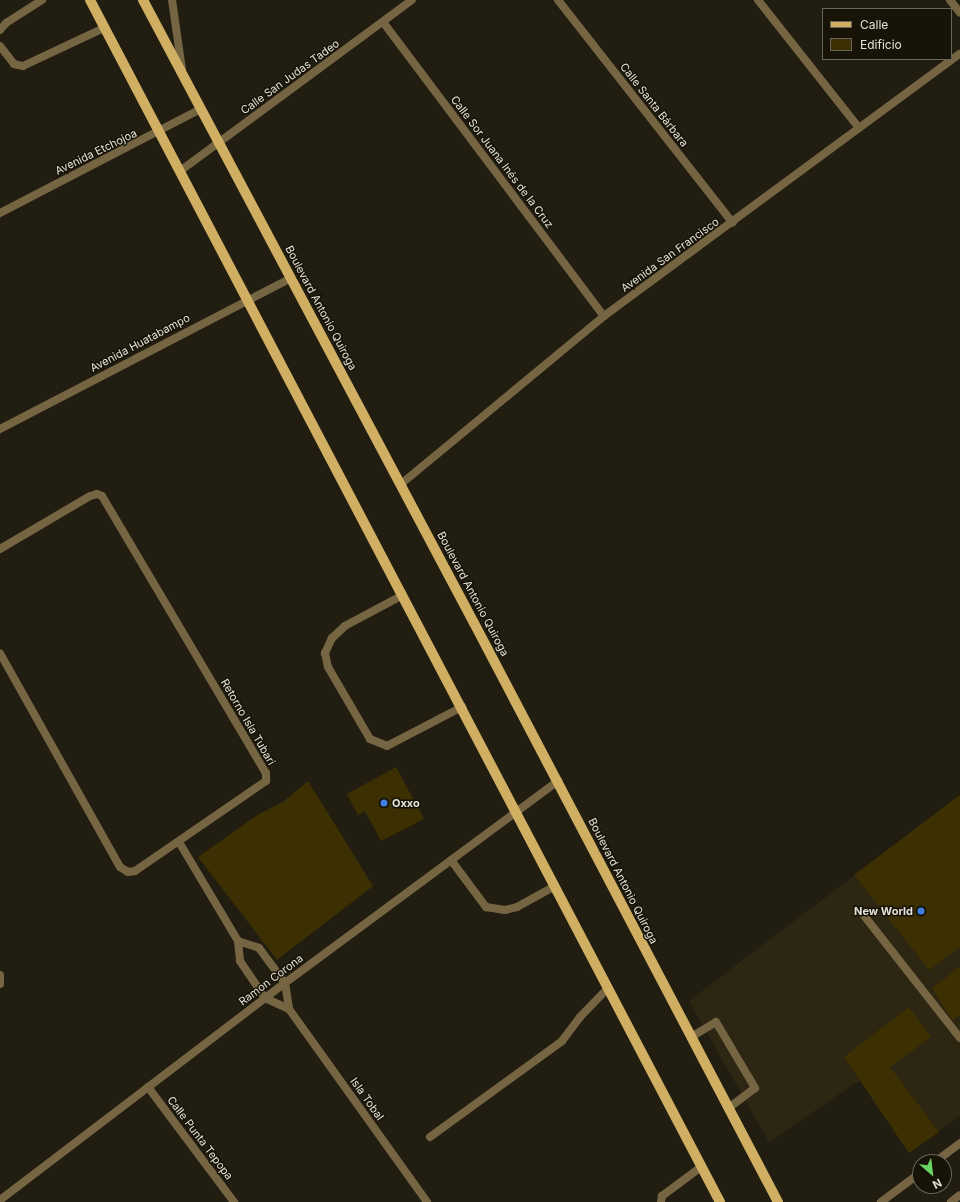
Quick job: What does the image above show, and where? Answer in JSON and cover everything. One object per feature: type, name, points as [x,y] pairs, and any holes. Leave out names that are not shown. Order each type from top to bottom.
[{"type":"main road","points":[[90,0],[462,707],[720,1202]]},
{"type":"main road","name":"Boulevard Antonio Quiroga","points":[[143,0],[558,781],[778,1202]]},
{"type":"street","points":[[0,30],[6,23],[42,0]]},
{"type":"street","points":[[172,0],[183,74]]},
{"type":"street","name":"Calle San Judas Tadeo","points":[[180,171],[412,0]]},
{"type":"street","name":"Calle Santa Bárbara","points":[[558,0],[733,223]]},
{"type":"street","points":[[758,0],[859,128]]},
{"type":"street","points":[[950,0],[960,13]]},
{"type":"street","name":"Calle Sor Juana Inés de la Cruz","points":[[383,22],[604,316]]},
{"type":"street","points":[[0,46],[14,64],[22,66],[104,28]]},
{"type":"street","name":"Avenida San Francisco","points":[[400,484],[604,316],[733,223],[952,60]]},
{"type":"street","name":"Avenida Etchojoa","points":[[0,213],[159,132],[201,108]]},
{"type":"street","name":"Avenida Huatabampo","points":[[0,429],[291,278]]},
{"type":"street","name":"Retorno Isla Tubari","points":[[0,549],[90,496],[97,494],[102,496],[266,773],[266,782],[262,787],[135,871],[128,872],[120,867],[0,653]]},
{"type":"street","points":[[403,595],[345,626],[332,638],[325,654],[328,667],[370,739],[387,746],[462,707]]},
{"type":"street","name":"Ramon Corona","points":[[0,1200],[284,983],[558,781]]},
{"type":"street","points":[[179,842],[238,941],[240,961],[265,998]]},
{"type":"street","points":[[451,860],[486,907],[505,910],[517,907],[555,886]]},
{"type":"street","points":[[862,913],[960,1038]]},
{"type":"street","name":"Isla Tobal","points":[[238,941],[259,948],[284,983],[289,1009],[427,1202]]},
{"type":"street","points":[[0,975],[0,984]]},
{"type":"street","points":[[430,1137],[562,1041],[580,1018],[608,988]]},
{"type":"street","name":"Isla Tobal","points":[[265,998],[289,1009]]},
{"type":"street","points":[[691,1037],[716,1022],[755,1088],[728,1108]]},
{"type":"street","name":"Calle Punta Tepopa","points":[[148,1087],[234,1202]]},
{"type":"street","points":[[945,1154],[960,1143]]},
{"type":"street","points":[[661,1202],[662,1196],[702,1167]]},
{"type":"street","points":[[881,1202],[912,1179]]},
{"type":"street","points":[[951,1202],[960,1195]]},
{"type":"shaded area","points":[[960,795],[960,1115],[909,1153],[860,1080],[769,1142],[689,1001]]},
{"type":"building","name":"Oxxo","points":[[396,767],[424,819],[381,841],[365,811],[358,815],[347,794]]},
{"type":"building","points":[[308,781],[373,886],[277,960],[198,857],[259,814],[283,802]]},
{"type":"building","name":"New World","points":[[960,795],[960,947],[929,970],[854,875]]},
{"type":"building","points":[[960,966],[960,1015],[952,1020],[932,988]]},
{"type":"building","points":[[909,1007],[931,1037],[890,1067],[939,1132],[909,1153],[844,1057]]},
{"type":"place","name":"Oxxo","points":[[384,803]]},
{"type":"place","name":"New World","points":[[921,911]]}]
